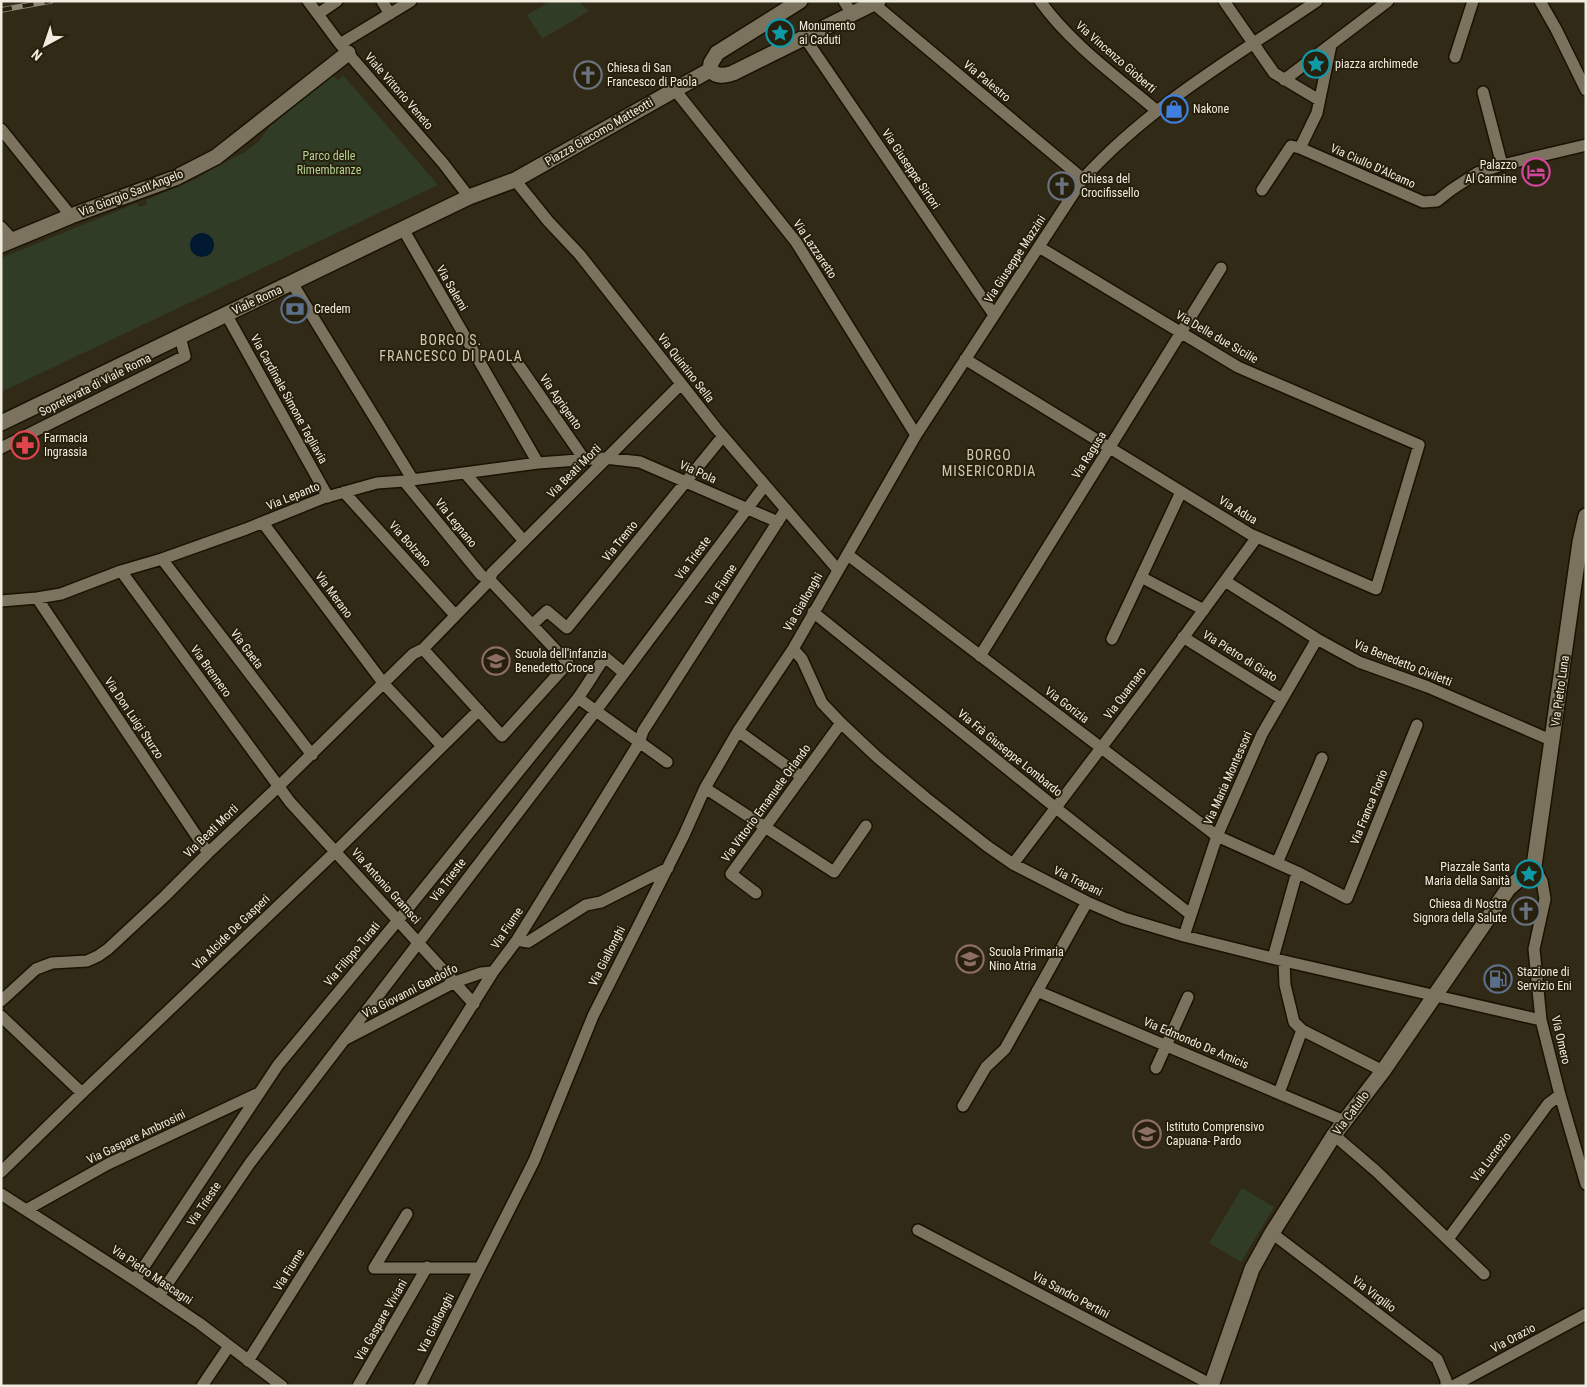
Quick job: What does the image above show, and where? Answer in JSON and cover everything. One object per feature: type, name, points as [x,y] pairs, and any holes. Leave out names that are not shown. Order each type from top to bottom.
[{"type":"street","name":"Viale Vittorio Veneto","points":[[308,1],[344,49],[443,163],[469,197]]},
{"type":"street","points":[[318,14],[337,1]]},
{"type":"street","points":[[382,1],[390,14]]},
{"type":"street","points":[[344,49],[390,14],[411,1]]},
{"type":"street","name":"Piazza Giacomo Matteotti","points":[[515,180],[710,70],[711,63],[717,53],[800,1]]},
{"type":"street","name":"Via Vincenzo Gioberti","points":[[1040,1],[1051,16],[1076,42],[1156,110]]},
{"type":"street","points":[[1224,1],[1274,73],[1319,100]]},
{"type":"street","name":"Via Giuseppe Mazzini","points":[[848,555],[916,434],[1083,180],[1105,155],[1156,110],[1317,1]]},
{"type":"street","points":[[1284,80],[1388,1]]},
{"type":"street","points":[[1456,57],[1473,1]]},
{"type":"street","points":[[1540,1],[1556,28],[1586,90]]},
{"type":"street","points":[[710,70],[718,75],[725,75],[805,38],[848,8],[876,2]]},
{"type":"street","name":"Via Palestro","points":[[876,2],[1083,180]]},
{"type":"street","name":"Via Giuseppe Sirtori","points":[[805,38],[994,315]]},
{"type":"street","points":[[1262,190],[1291,146],[1300,148],[1317,113],[1331,45]]},
{"type":"street","name":"Via Giorgio Sant'Angelo","points":[[7,242],[71,216],[176,178],[216,157],[344,49]]},
{"type":"street","name":"Via Lazzaretto","points":[[675,90],[796,242],[916,434]]},
{"type":"street","points":[[1483,92],[1502,165],[1586,145]]},
{"type":"street","points":[[1,129],[71,216]]},
{"type":"street","name":"Via Ciullo D'Alcamo","points":[[1300,148],[1423,202],[1437,201],[1477,173],[1502,165]]},
{"type":"street","name":"Viale Roma","points":[[1,423],[469,197],[515,180]]},
{"type":"street","name":"Via Quintino Sella","points":[[515,180],[548,221],[580,255],[723,436],[838,570]]},
{"type":"street","points":[[1,227],[7,242]]},
{"type":"street","name":"Via Salemi","points":[[403,230],[538,464]]},
{"type":"street","name":"Via Delle due Sicilie","points":[[1039,247],[1238,367],[1419,445]]},
{"type":"street","name":"Via Ragusa","points":[[980,656],[1221,268]]},
{"type":"street","name":"Via Legnano","points":[[292,283],[409,481],[481,575],[490,580],[568,663],[502,736],[479,710]]},
{"type":"street","name":"Via Cardinale Simone Tagliavia","points":[[226,314],[328,497]]},
{"type":"street","name":"Soprelevata di Viale Roma","points":[[1,448],[185,356],[180,337]]},
{"type":"street","name":"Via Adua","points":[[965,359],[1257,537],[1376,589],[1419,445]]},
{"type":"street","name":"Via Agrigento","points":[[516,361],[584,459]]},
{"type":"street","name":"Via Beati Morti","points":[[1,1001],[36,969],[52,963],[79,962],[98,956],[165,896],[413,654],[423,649],[490,580],[492,573],[681,384]]},
{"type":"street","name":"Via Trento","points":[[533,624],[547,611],[567,628],[723,436]]},
{"type":"street","name":"Via Lepanto","points":[[1,601],[61,594],[121,571],[162,559],[328,497],[377,483],[605,458]]},
{"type":"street","name":"Via Pola","points":[[605,458],[640,462],[778,522]]},
{"type":"street","points":[[465,473],[524,541]]},
{"type":"street","name":"Via Trieste","points":[[159,1296],[240,1177],[766,486]]},
{"type":"street","name":"Via Bolzano","points":[[344,492],[455,615]]},
{"type":"street","points":[[1112,639],[1181,492]]},
{"type":"street","name":"Via Fiume","points":[[248,1361],[493,972],[517,940],[639,743],[644,731],[786,509]]},
{"type":"street","name":"Via Pietro Luna","points":[[1534,866],[1580,542],[1586,516]]},
{"type":"street","name":"Via Merano","points":[[263,522],[384,684],[442,746]]},
{"type":"street","name":"Via Quarnaro","points":[[1013,864],[1146,690],[1257,537]]},
{"type":"street","name":"Via Giallonghi","points":[[420,1386],[534,1161],[593,1016],[668,868],[705,788],[738,731],[793,649],[848,555]]},
{"type":"street","name":"Via Gorizia","points":[[848,555],[1217,836],[1297,872],[1347,898]]},
{"type":"street","name":"Via Gaeta","points":[[162,559],[312,754]]},
{"type":"street","name":"Via Brennero","points":[[121,571],[279,786]]},
{"type":"street","points":[[1141,577],[1204,610]]},
{"type":"street","name":"Via Benedetto Civiletti","points":[[1225,581],[1317,639],[1359,662],[1428,687],[1553,741]]},
{"type":"street","name":"Via Don Luigi Sturzo","points":[[37,598],[208,852]]},
{"type":"street","name":"Via Frà Giuseppe Lombardo","points":[[813,612],[1190,914]]},
{"type":"street","name":"Via Pietro di Giato","points":[[1183,637],[1282,699]]},
{"type":"street","name":"Via Maria Montessori","points":[[1184,936],[1217,836],[1262,734],[1317,639]]},
{"type":"street","points":[[423,649],[479,710]]},
{"type":"street","name":"Via Trapani","points":[[793,649],[802,659],[822,703],[841,723],[926,798],[1013,864],[1087,902],[1124,918],[1184,936],[1435,995]]},
{"type":"street","name":"Via Filippo Turati","points":[[135,1280],[278,1065],[578,698],[605,657],[624,673]]},
{"type":"street","points":[[578,698],[666,762]]},
{"type":"street","name":"Via Alcide De Gasperi","points":[[1,1172],[336,851],[479,710]]},
{"type":"street","name":"Via Vittorio Emanuele Orlando","points":[[756,893],[731,874],[841,723]]},
{"type":"street","name":"Via Franca Florio","points":[[1347,898],[1417,725]]},
{"type":"street","points":[[738,731],[802,777]]},
{"type":"street","points":[[1277,863],[1322,758]]},
{"type":"street","name":"Via Antonio Gramsci","points":[[279,786],[290,802],[474,1004]]},
{"type":"street","points":[[705,788],[834,872],[866,826]]},
{"type":"street","name":"Via Omero","points":[[1534,866],[1542,881],[1545,899],[1534,949],[1541,1020],[1560,1094],[1582,1159],[1586,1184]]},
{"type":"street","name":"Via Catullo","points":[[1212,1385],[1252,1269],[1272,1233],[1334,1135],[1383,1071],[1508,889],[1534,866]]},
{"type":"street","points":[[517,940],[528,942],[586,905],[601,902],[668,868]]},
{"type":"street","points":[[1297,872],[1278,959],[1294,1022],[1302,1030],[1383,1071]]},
{"type":"street","points":[[963,1106],[986,1067],[1005,1049],[1087,902]]},
{"type":"street","name":"Via Giovanni Gandolfo","points":[[342,1041],[455,982],[481,973],[493,972]]},
{"type":"street","name":"Via Edmondo De Amicis","points":[[1037,991],[1344,1121]]},
{"type":"street","points":[[1435,995],[1541,1020]]},
{"type":"street","points":[[1156,1068],[1188,996]]},
{"type":"street","points":[[1,1016],[82,1093]]},
{"type":"street","points":[[1279,1093],[1302,1030]]},
{"type":"street","name":"Via Gaspare Ambrosini","points":[[26,1210],[108,1164],[261,1092]]},
{"type":"street","name":"Via Lucrezio","points":[[1448,1239],[1548,1104],[1560,1094]]},
{"type":"street","points":[[1334,1135],[1376,1171],[1484,1274]]},
{"type":"street","name":"Via Pietro Mascagni","points":[[1,1194],[199,1323],[282,1386]]},
{"type":"street","name":"Via Gaspare Viviani","points":[[407,1214],[374,1268],[479,1268]]},
{"type":"street","name":"Via Sandro Pertini","points":[[918,1230],[1212,1385]]},
{"type":"street","name":"Via Virgilio","points":[[1272,1233],[1437,1359],[1446,1380],[1446,1386]]},
{"type":"street","name":"Via Gaspare Viviani","points":[[358,1386],[427,1267]]},
{"type":"street","name":"Via Orazio","points":[[1453,1386],[1586,1314]]},
{"type":"street","points":[[202,1386],[230,1346]]},
{"type":"green space","points":[[551,1],[578,1],[589,11],[542,39],[527,15]]},
{"type":"green space","name":"Parco delle Rimembranze","points":[[343,75],[438,185],[1,392],[1,258],[137,203],[139,207],[147,204],[146,200],[196,179],[245,152],[259,141],[271,125],[333,76],[338,80]]},
{"type":"green space","points":[[1242,1188],[1274,1207],[1241,1262],[1209,1243]]},
{"type":"water","points":[[202,233],[210,237],[214,245],[210,253],[202,257],[194,253],[190,245],[194,237]]},
{"type":"railway","points":[[1,10],[51,1]]},
{"type":"place","name":"Monumento ai Caduti","points":[[780,33]]},
{"type":"place","name":"piazza archimede","points":[[1316,64]]},
{"type":"place","name":"Chiesa di San Francesco di Paola","points":[[588,75]]},
{"type":"place","name":"Nakone","points":[[1174,109]]},
{"type":"place","name":"Palazzo Al Carmine","points":[[1536,172]]},
{"type":"place","name":"Chiesa del Crocifissello","points":[[1062,186]]},
{"type":"place","name":"Credem","points":[[295,309]]},
{"type":"place","name":"Farmacia Ingrassia","points":[[25,445]]},
{"type":"place","name":"Scuola dell'infanzia Benedetto Croce","points":[[496,661]]},
{"type":"place","name":"Piazzale Santa Maria della Sanità","points":[[1529,874]]},
{"type":"place","name":"Chiesa di Nostra Signora della Salute","points":[[1526,911]]},
{"type":"place","name":"Scuola Primaria Nino Atria","points":[[970,959]]},
{"type":"place","name":"Stazione di Servizio Eni","points":[[1498,979]]},
{"type":"place","name":"Istituto Comprensivo Capuana- Pardo","points":[[1147,1134]]},
{"type":"district","name":"BORGO S. FRANCESCO DI PAOLA","points":[[451,348]]},
{"type":"district","name":"BORGO MISERICORDIA","points":[[989,464]]}]
